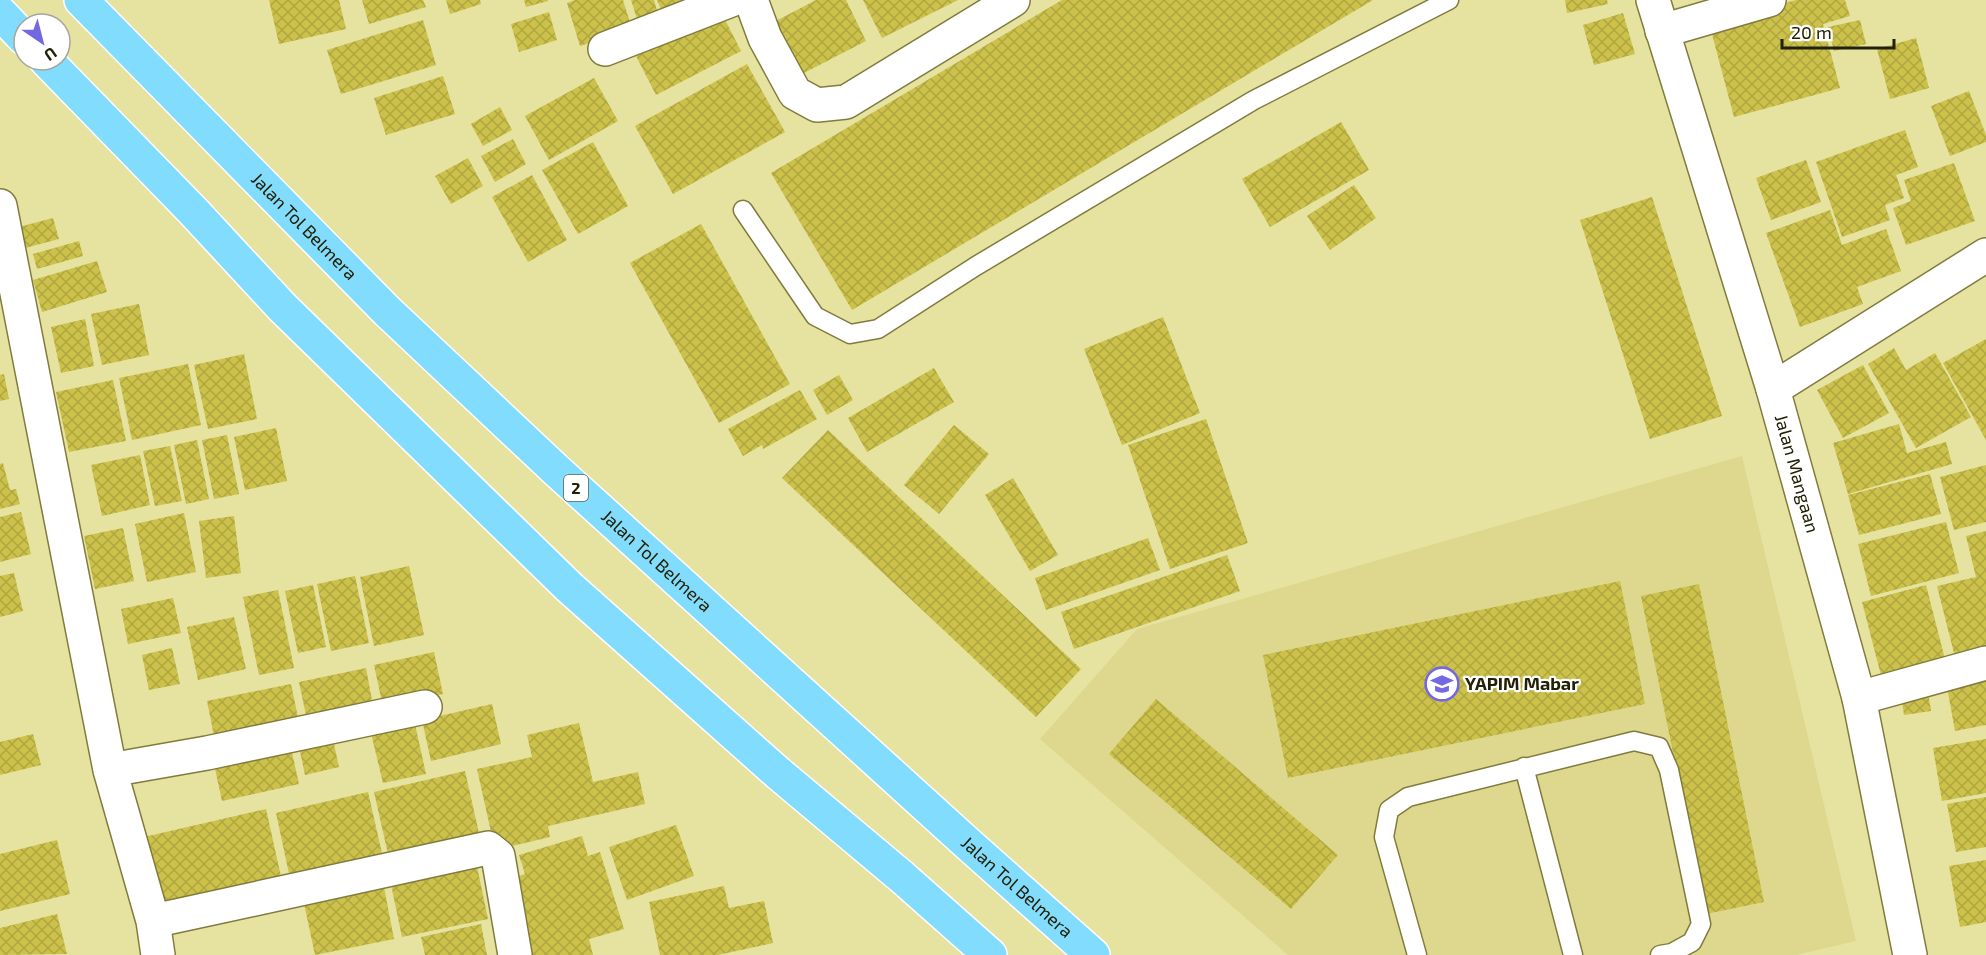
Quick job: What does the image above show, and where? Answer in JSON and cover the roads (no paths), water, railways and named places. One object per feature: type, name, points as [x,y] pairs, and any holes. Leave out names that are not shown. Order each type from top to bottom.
[{"type":"highway","name":"Jalan Tol Belmera","points":[[81,0],[387,310],[454,374],[652,557],[1093,955]]},
{"type":"highway","points":[[0,13],[12,26]]},
{"type":"highway","points":[[58,72],[194,211],[282,307],[569,588],[778,773],[902,877],[990,955]]},
{"type":"street","points":[[605,49],[731,0]]},
{"type":"street","points":[[751,0],[765,38],[795,93],[817,105],[846,102],[1013,0]]},
{"type":"street","name":"Jalan Mangaan","points":[[1653,0],[1773,389],[1859,698],[1910,955]]},
{"type":"street","points":[[1662,31],[1769,0]]},
{"type":"street","points":[[1,218],[110,770],[153,921],[158,955]]},
{"type":"street","points":[[1773,389],[1986,255]]},
{"type":"street","points":[[1859,698],[1986,663]]},
{"type":"street","points":[[110,770],[207,753],[425,707]]},
{"type":"street","points":[[153,921],[488,848],[498,856],[515,955]]},
{"type":"lane","points":[[743,210],[815,316],[850,334],[878,329],[976,266],[1254,100],[1449,0]]},
{"type":"lane","points":[[1417,955],[1384,837],[1389,810],[1408,797],[1634,741],[1659,747],[1669,770],[1701,924],[1692,942],[1672,953],[1660,955]]},
{"type":"lane","points":[[1524,767],[1573,955]]},
{"type":"place","name":"YAPIM Mabar","points":[[1442,684]]}]
